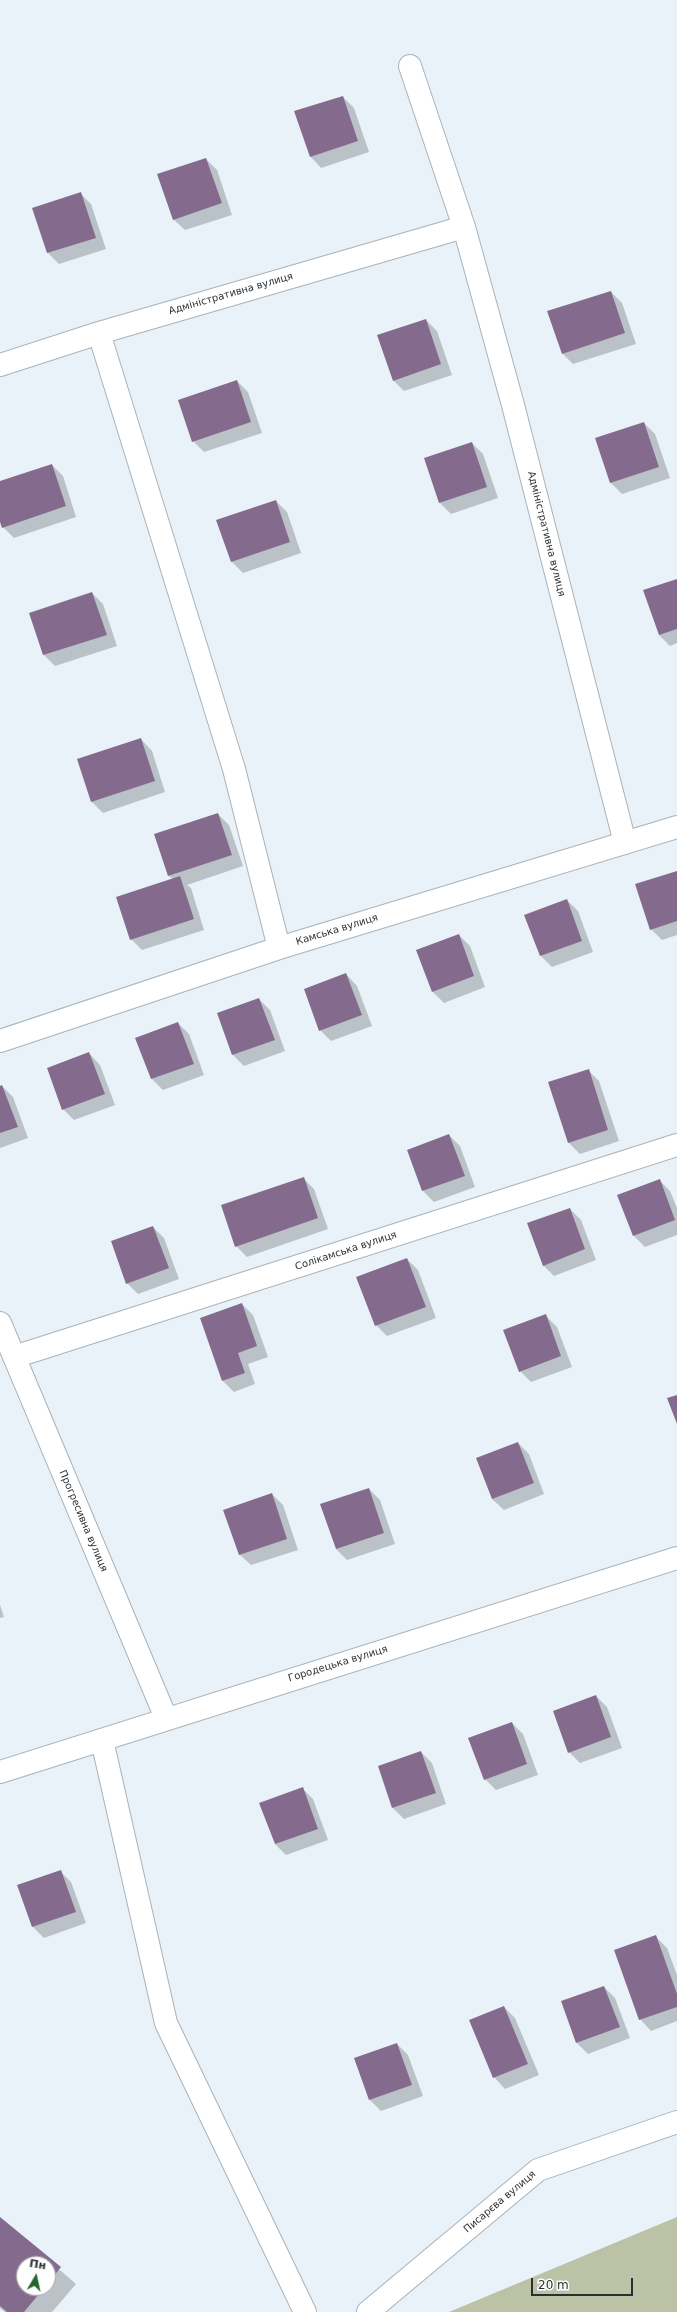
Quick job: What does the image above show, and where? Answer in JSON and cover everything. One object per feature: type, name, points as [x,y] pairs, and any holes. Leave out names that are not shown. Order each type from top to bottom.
[{"type":"street","name":"Адміністративна вулиця","points":[[410,66],[464,227],[513,405],[625,842]]},
{"type":"street","name":"Адміністративна вулиця","points":[[0,365],[99,332],[464,227]]},
{"type":"street","points":[[99,332],[234,769],[279,948]]},
{"type":"street","name":"Камська вулиця","points":[[0,1041],[279,948],[677,827]]},
{"type":"street","name":"Солікамська вулиця","points":[[14,1357],[677,1145]]},
{"type":"street","name":"Прогресивна вулиця","points":[[0,1323],[166,1718]]},
{"type":"street","name":"Городецька вулиця","points":[[0,1772],[166,1718],[677,1558]]},
{"type":"street","points":[[102,1740],[166,2023],[305,2312]]},
{"type":"street","name":"Писарєва вулиця","points":[[368,2312],[538,2170],[677,2122]]},
{"type":"green space","points":[[677,2217],[677,2312],[449,2312]]},
{"type":"building","points":[[343,96],[358,141],[310,157],[294,111]]},
{"type":"building","points":[[206,158],[222,203],[173,220],[157,174]]},
{"type":"building","points":[[81,192],[96,238],[47,253],[32,208]]},
{"type":"building","points":[[611,291],[625,333],[562,354],[547,311]]},
{"type":"building","points":[[426,319],[441,364],[393,381],[377,335]]},
{"type":"building","points":[[237,380],[251,422],[192,442],[178,400]]},
{"type":"building","points":[[644,422],[659,467],[610,483],[595,438]]},
{"type":"building","points":[[472,442],[487,487],[439,503],[424,458]]},
{"type":"building","points":[[52,464],[66,506],[2,528],[0,522],[0,481]]},
{"type":"building","points":[[276,500],[290,542],[231,562],[216,520]]},
{"type":"building","points":[[677,579],[677,629],[659,635],[643,590]]},
{"type":"building","points":[[92,592],[107,635],[43,655],[29,613]]},
{"type":"building","points":[[141,738],[155,781],[91,802],[77,759]]},
{"type":"building","points":[[218,813],[232,855],[168,876],[154,834]]},
{"type":"building","points":[[677,871],[677,921],[650,930],[635,884]]},
{"type":"building","points":[[180,876],[194,919],[130,940],[116,897]]},
{"type":"building","points":[[567,899],[582,941],[540,956],[524,915]]},
{"type":"building","points":[[459,934],[474,976],[432,992],[416,950]]},
{"type":"building","points":[[346,973],[362,1015],[319,1031],[304,989]]},
{"type":"building","points":[[259,998],[275,1040],[232,1055],[217,1013]]},
{"type":"building","points":[[178,1022],[194,1064],[151,1079],[135,1038]]},
{"type":"building","points":[[89,1052],[105,1094],[62,1110],[47,1068]]},
{"type":"building","points":[[589,1069],[608,1130],[568,1143],[548,1082]]},
{"type":"building","points":[[2,1085],[18,1127],[0,1133],[0,1086]]},
{"type":"building","points":[[449,1134],[465,1176],[422,1191],[407,1150]]},
{"type":"building","points":[[304,1177],[318,1218],[235,1247],[221,1205]]},
{"type":"building","points":[[660,1179],[675,1220],[633,1236],[617,1195]]},
{"type":"building","points":[[570,1208],[585,1249],[543,1266],[527,1223]]},
{"type":"building","points":[[153,1226],[169,1268],[126,1284],[111,1241]]},
{"type":"building","points":[[407,1258],[426,1307],[375,1326],[356,1277]]},
{"type":"building","points":[[242,1303],[257,1346],[238,1353],[245,1373],[222,1381],[200,1318]]},
{"type":"building","points":[[546,1314],[561,1356],[519,1372],[503,1330]]},
{"type":"building","points":[[677,1395],[677,1424],[667,1398]]},
{"type":"building","points":[[518,1442],[534,1483],[492,1499],[476,1458]]},
{"type":"building","points":[[369,1488],[384,1533],[336,1549],[320,1504]]},
{"type":"building","points":[[272,1493],[287,1539],[239,1555],[223,1510]]},
{"type":"building","points":[[596,1695],[611,1737],[568,1753],[553,1711]]},
{"type":"building","points":[[512,1722],[527,1764],[484,1780],[468,1738]]},
{"type":"building","points":[[421,1751],[436,1793],[392,1808],[378,1766]]},
{"type":"building","points":[[303,1787],[318,1829],[275,1844],[259,1803]]},
{"type":"building","points":[[61,1870],[76,1912],[32,1927],[17,1885]]},
{"type":"building","points":[[656,1935],[677,1994],[677,2007],[639,2020],[614,1950]]},
{"type":"building","points":[[604,1986],[620,2027],[576,2043],[561,2001]]},
{"type":"building","points":[[504,2006],[528,2064],[493,2078],[469,2020]]},
{"type":"building","points":[[397,2043],[412,2085],[369,2100],[354,2058]]},
{"type":"building","points":[[0,2217],[48,2256],[16,2256],[16,2296],[37,2296],[24,2312],[7,2312],[0,2306]]},
{"type":"building","points":[[56,2263],[61,2267],[56,2273]]}]
